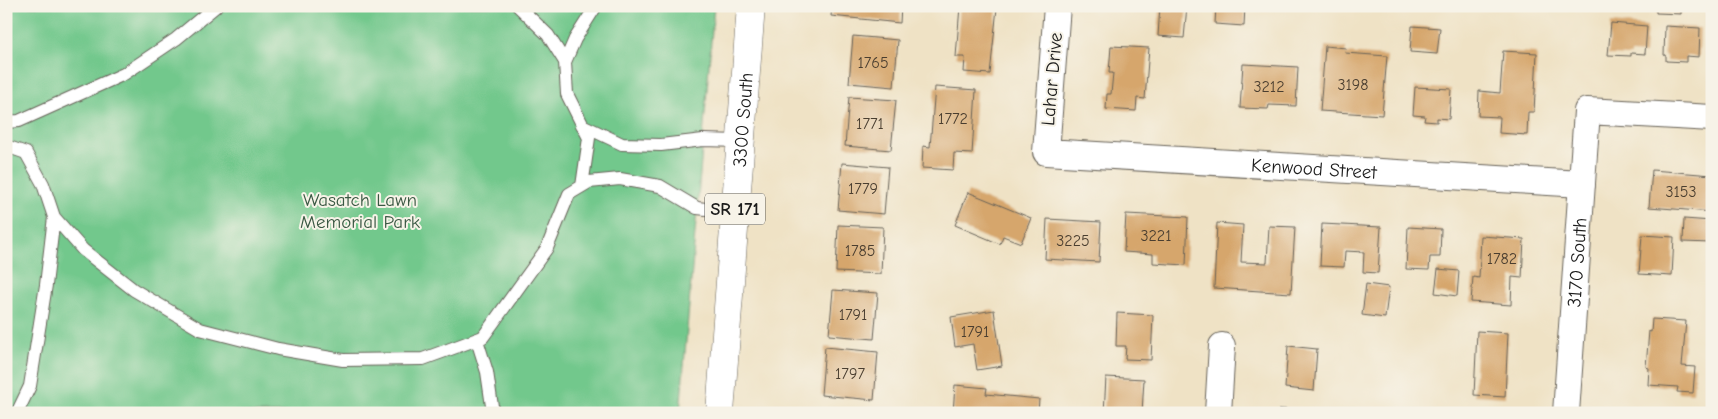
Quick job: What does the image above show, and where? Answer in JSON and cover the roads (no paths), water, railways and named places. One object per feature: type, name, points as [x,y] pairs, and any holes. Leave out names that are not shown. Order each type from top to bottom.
[{"type":"main road","name":"3300 South","points":[[720,413],[751,6]]},
{"type":"street","name":"Lahar Drive","points":[[1046,152],[1057,6]]},
{"type":"street","name":"3170 South","points":[[1566,413],[1587,111],[1712,118]]},
{"type":"street","name":"Kenwood Street","points":[[1046,152],[1582,184]]},
{"type":"street","points":[[1218,413],[1222,346]]},
{"type":"lane","points":[[6,122],[19,121],[124,74],[176,39],[216,6]]},
{"type":"lane","points":[[518,6],[548,35],[565,62]]},
{"type":"lane","points":[[582,186],[589,138],[567,94],[565,62],[575,38],[596,6]]},
{"type":"lane","points":[[582,125],[622,144],[661,146],[703,140],[740,141]]},
{"type":"lane","points":[[6,138],[26,153],[44,184],[54,217],[46,285],[30,386],[17,413]]},
{"type":"lane","points":[[6,146],[26,153]]},
{"type":"lane","points":[[54,217],[83,250],[134,290],[200,329],[278,349],[343,360],[423,359],[483,337],[547,248],[569,194],[589,182],[620,179],[660,186],[697,208],[734,212]]},
{"type":"lane","points":[[477,340],[488,372],[493,413]]},
{"type":"park label","name":"Wasatch Lawn Memorial Park","points":[[360,210]]}]
